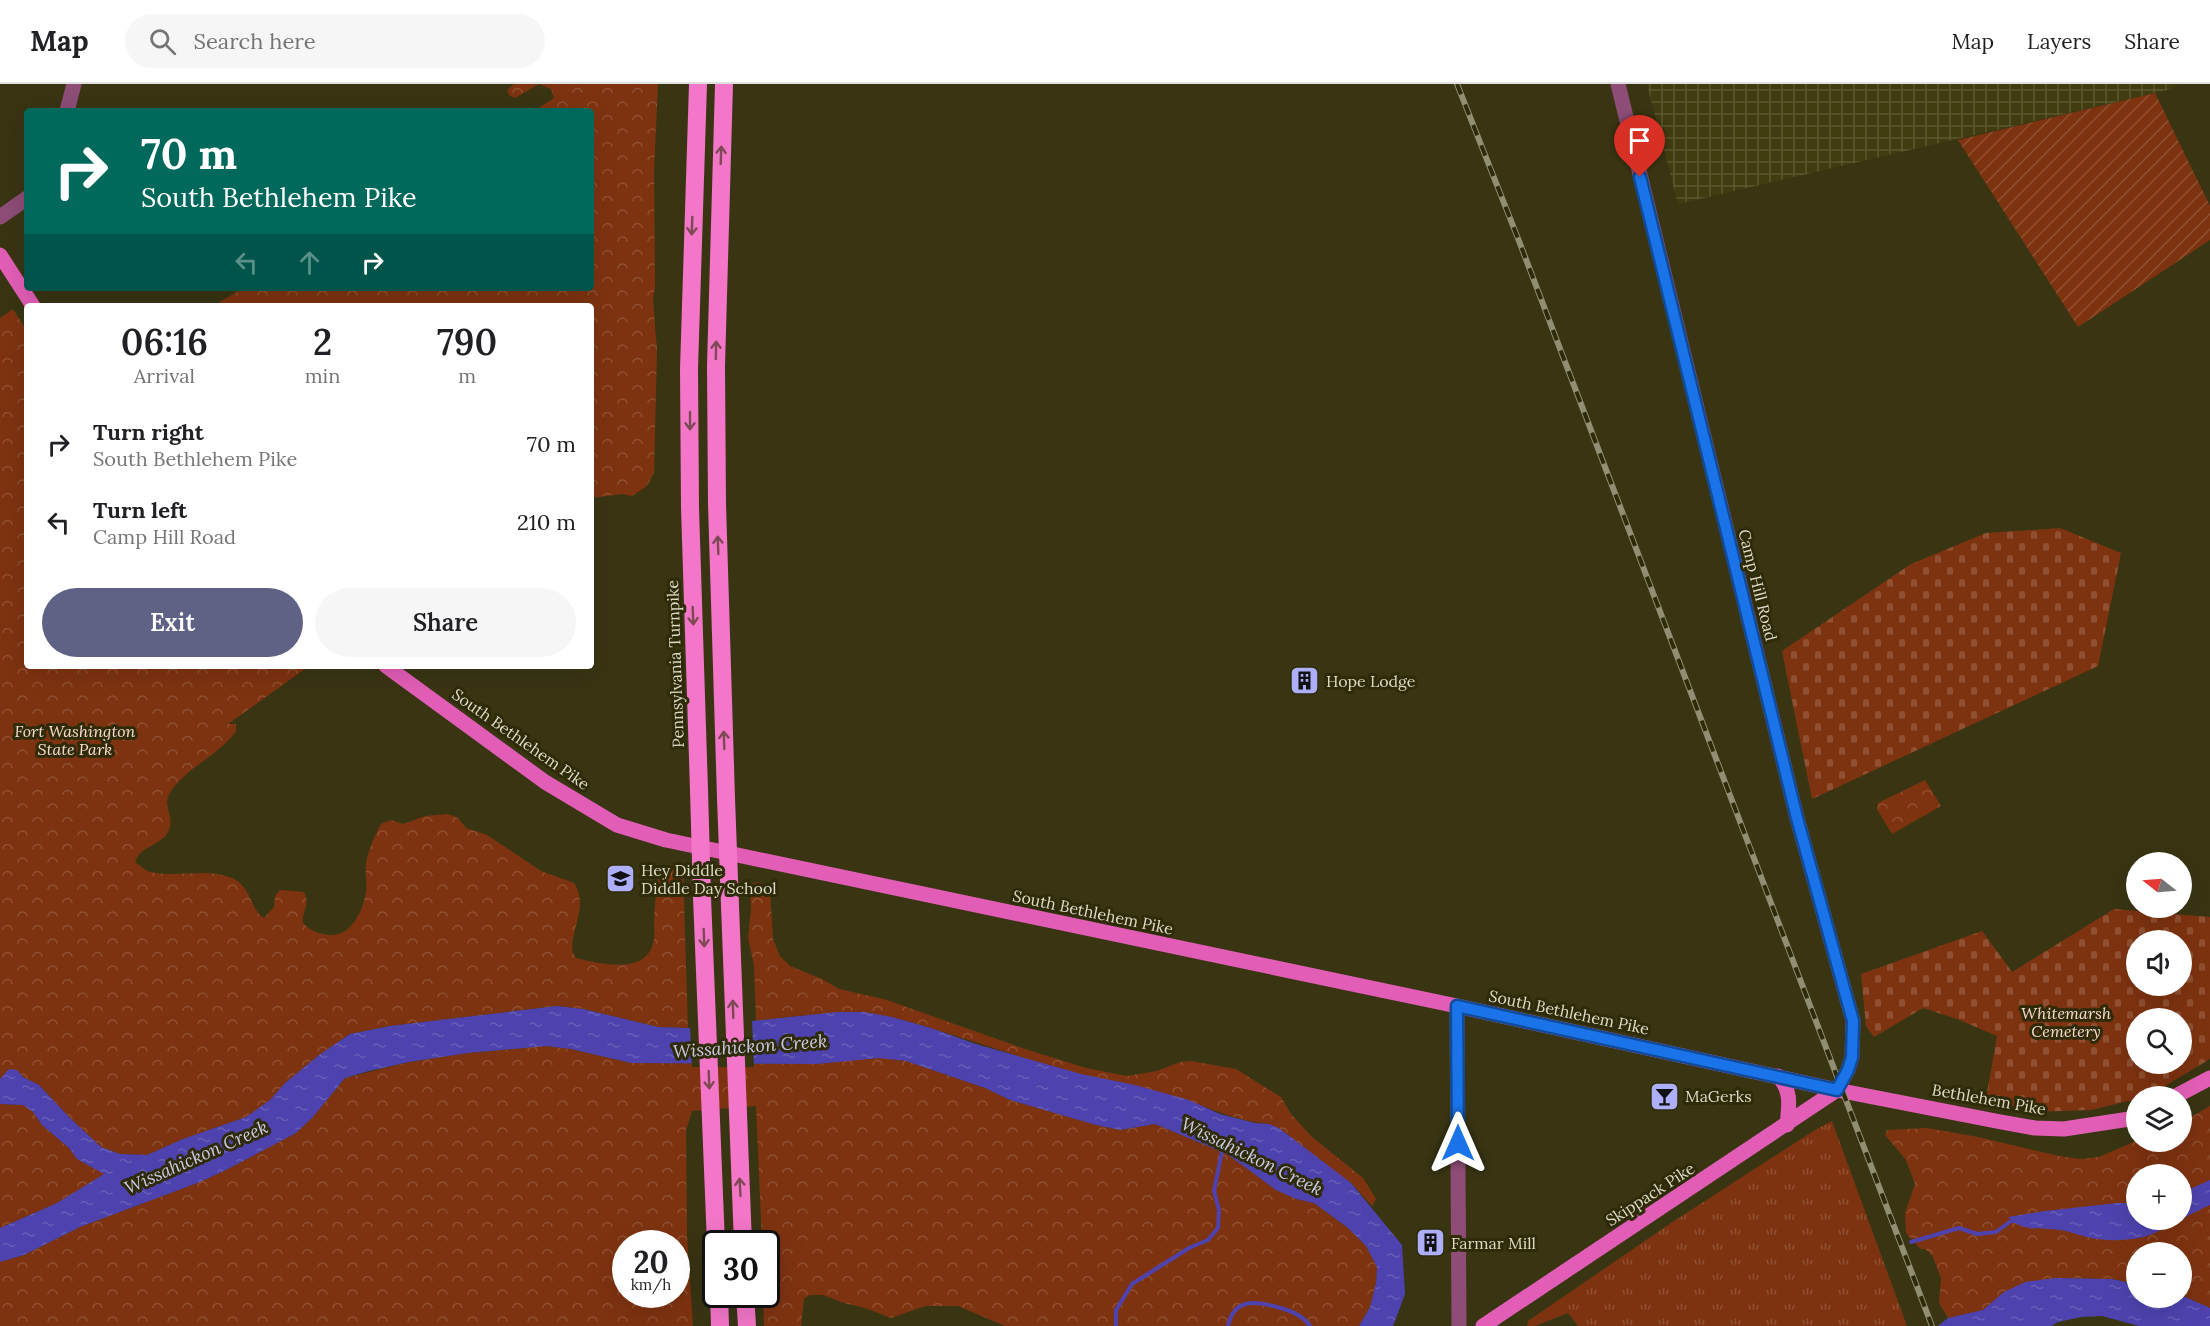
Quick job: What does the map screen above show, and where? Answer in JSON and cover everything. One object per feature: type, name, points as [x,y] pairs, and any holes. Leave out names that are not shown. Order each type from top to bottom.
[{"type":"highway","name":"Pennsylvania Turnpike","points":[[698,84],[689,381],[690,508],[715,1230]]},
{"type":"highway","points":[[724,84],[716,366],[717,504],[742,1230]]},
{"type":"highway","points":[[719,1308],[720,1326]]},
{"type":"highway","points":[[746,1308],[747,1326]]},
{"type":"main road","points":[[0,255],[31,303]]},
{"type":"main road","name":"South Bethlehem Pike","points":[[390,669],[520,765],[617,825],[666,840],[1457,1006],[1837,1090]]},
{"type":"main road","points":[[1778,1076],[1789,1093],[1787,1125]]},
{"type":"main road","points":[[2192,1088],[2210,1078]]},
{"type":"main road","name":"Bethlehem Pike","points":[[1837,1090],[2035,1128],[2064,1129],[2126,1120]]},
{"type":"main road","name":"Skippack Pike","points":[[1482,1326],[1837,1090]]},
{"type":"street","points":[[68,108],[74,84]]},
{"type":"street","name":"Camp Hill Road","points":[[1618,84],[1797,818],[1853,1021],[1852,1057],[1837,1090]]},
{"type":"street","points":[[0,217],[24,200]]},
{"type":"street","points":[[1457,1006],[1459,1326]]},
{"type":"shaded area","points":[[1647,84],[2178,84],[2171,89],[1678,204]]},
{"type":"green space","points":[[514,84],[539,84],[515,98],[509,95],[507,90]]},
{"type":"green space","points":[[539,84],[658,84],[654,170],[655,286],[653,300],[657,350],[654,473],[647,486],[632,496],[622,494],[594,498],[594,303],[218,303],[238,291],[594,291],[594,108],[539,108],[554,98],[551,89]]},
{"type":"green space","points":[[2155,93],[2210,206],[2210,240],[2078,327],[1958,140]]},
{"type":"green space","name":"Fort Washington State Park","points":[[13,309],[24,326],[24,669],[305,669],[228,724],[236,724],[236,731],[229,740],[182,778],[169,795],[167,805],[171,824],[166,835],[141,853],[135,862],[149,871],[161,874],[210,873],[237,880],[259,915],[264,918],[274,907],[275,896],[280,890],[304,892],[307,901],[303,923],[316,932],[339,934],[351,926],[360,913],[366,891],[367,859],[381,824],[391,820],[403,824],[425,816],[448,814],[458,818],[466,828],[487,835],[541,871],[574,883],[579,893],[580,903],[572,943],[576,958],[622,965],[634,963],[650,951],[654,937],[658,879],[666,868],[679,863],[683,871],[688,1028],[658,1027],[583,1009],[557,1006],[390,1026],[350,1034],[319,1055],[285,1083],[270,1100],[246,1117],[183,1139],[147,1155],[120,1154],[101,1147],[39,1085],[23,1077],[17,1070],[6,1072],[0,1079],[0,318]]},
{"type":"green space","points":[[2060,528],[2121,553],[2098,666],[1812,799],[1782,651],[1911,564],[1986,533]]},
{"type":"green space","points":[[1925,780],[1941,806],[1892,834],[1877,809],[1878,803]]},
{"type":"green space","points":[[758,882],[768,886],[770,890],[773,939],[780,956],[790,966],[822,979],[839,989],[887,1000],[1086,1068],[1127,1076],[1157,1071],[1180,1062],[1191,1061],[1236,1069],[1281,1097],[1291,1114],[1312,1137],[1363,1178],[1376,1199],[1372,1206],[1351,1183],[1269,1124],[1230,1116],[1168,1095],[1080,1074],[892,1017],[841,1013],[756,1021],[754,965],[748,938],[751,910],[750,884]]},
{"type":"green space","name":"Whitemarsh Cemetery","points":[[2114,909],[2126,910],[2126,918],[2210,917],[2210,1059],[2192,1070],[2192,1008],[2126,1008],[2126,1074],[2185,1074],[2165,1086],[2126,1086],[2126,1101],[2091,1110],[2033,1112],[1986,1099],[1997,1036],[1923,1008],[1874,1037],[1866,1026],[1861,974],[1982,931],[2012,972]]},
{"type":"green space","points":[[546,1046],[571,1049],[631,1063],[817,1064],[879,1057],[906,1061],[985,1088],[1010,1100],[1096,1125],[1120,1130],[1155,1124],[1227,1154],[1276,1190],[1296,1199],[1314,1203],[1348,1228],[1366,1246],[1377,1267],[1376,1283],[1370,1307],[1359,1326],[1005,1326],[958,1306],[925,1306],[891,1318],[823,1295],[810,1295],[804,1298],[801,1326],[764,1326],[763,1308],[780,1308],[780,1230],[761,1230],[756,1106],[692,1111],[686,1130],[687,1230],[612,1230],[612,1308],[690,1308],[690,1280],[693,1326],[0,1326],[0,1262],[24,1255],[80,1227],[226,1170],[296,1133],[312,1118],[345,1078],[409,1062],[468,1053]]},
{"type":"green space","points":[[0,1104],[23,1105],[69,1148],[77,1159],[105,1174],[57,1203],[0,1228]]},
{"type":"green space","points":[[2210,1106],[2210,1308],[2192,1300],[2192,1242],[2126,1242],[2126,1282],[2112,1279],[2055,1278],[2004,1292],[1983,1310],[1948,1318],[1939,1303],[1941,1278],[1932,1255],[1925,1249],[1920,1249],[1906,1233],[1905,1213],[1915,1184],[1906,1160],[1885,1135],[1887,1130],[1927,1128],[2059,1156],[2080,1159],[2099,1157],[2126,1145],[2126,1152],[2192,1152],[2192,1117]]},
{"type":"green space","points":[[1832,1121],[1907,1326],[1578,1326],[1568,1313],[1535,1326],[1527,1326],[1528,1321],[1671,1223]]},
{"type":"water","name":"Wissahickon Creek","points":[[557,1006],[583,1009],[658,1027],[688,1028],[837,1012],[864,1012],[931,1028],[976,1044],[1081,1074],[1135,1085],[1189,1100],[1220,1114],[1255,1123],[1269,1124],[1279,1128],[1351,1183],[1402,1245],[1405,1294],[1393,1326],[1359,1326],[1370,1307],[1377,1267],[1366,1246],[1348,1228],[1314,1203],[1296,1199],[1276,1190],[1227,1154],[1155,1124],[1120,1130],[1096,1125],[1010,1100],[985,1088],[906,1061],[879,1058],[817,1064],[631,1063],[571,1049],[546,1046],[468,1053],[409,1062],[345,1078],[312,1118],[296,1133],[200,1182],[80,1227],[24,1255],[0,1262],[0,1228],[57,1203],[104,1174],[77,1159],[69,1148],[42,1125],[33,1112],[23,1105],[0,1104],[0,1079],[9,1069],[17,1070],[23,1077],[39,1085],[101,1147],[120,1154],[147,1155],[183,1139],[246,1117],[270,1100],[285,1083],[319,1055],[350,1034],[390,1026]]},
{"type":"water","points":[[2210,1180],[2210,1205],[2192,1214],[2192,1188]]},
{"type":"water","points":[[2126,1203],[2126,1230],[2161,1230],[2144,1237],[2112,1240],[2067,1231],[2026,1227],[2008,1217]]},
{"type":"water","points":[[2055,1278],[2112,1279],[2126,1282],[2126,1308],[2192,1308],[2192,1300],[2210,1308],[2210,1326],[2139,1326],[2102,1316],[2081,1317],[2058,1322],[2051,1326],[1938,1326],[1948,1318],[1983,1310],[2004,1292],[2025,1282]]},
{"type":"pier","points":[[752,1019],[754,1067],[692,1067],[690,1025]]},
{"type":"waterway","name":"Wissahickon Creek","points":[[1116,1326],[1116,1310],[1132,1284],[1189,1248],[1208,1240],[1218,1228],[1219,1210],[1214,1191],[1223,1146]]},
{"type":"waterway","points":[[1911,1242],[1959,1228],[1977,1234],[1996,1232],[2011,1221],[2015,1221]]},
{"type":"waterway","points":[[1228,1326],[1235,1310],[1240,1306],[1253,1303],[1291,1311],[1310,1326]]},
{"type":"railway","points":[[1457,84],[1519,241],[1932,1326]]},
{"type":"place","name":"Hope Lodge","points":[[1305,681]]},
{"type":"place","name":"Hey Diddle Diddle Day School","points":[[620,879]]},
{"type":"place","name":"MaGerks","points":[[1664,1096]]},
{"type":"place","name":"Farmar Mill","points":[[1430,1243]]},
{"type":"route","points":[[1458,1143],[1457,1006],[1837,1090],[1852,1057],[1853,1021],[1797,818],[1640,177]]}]
